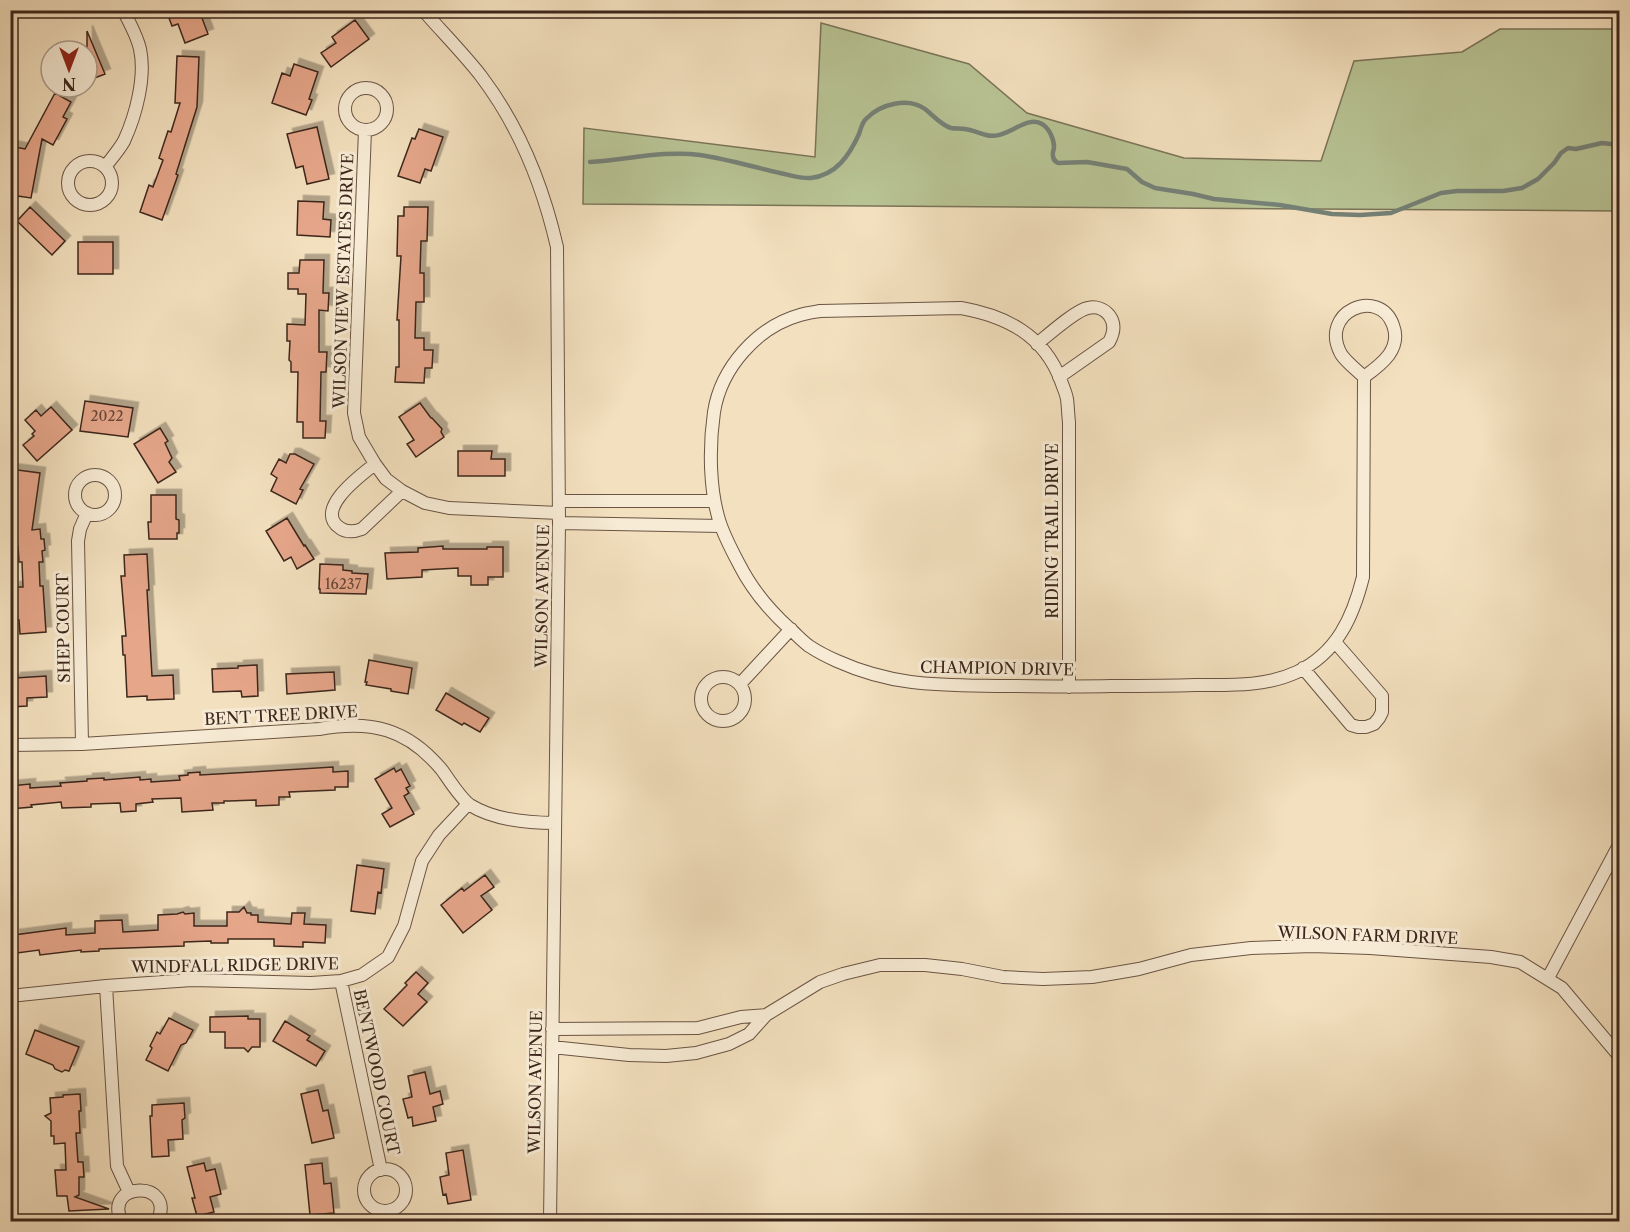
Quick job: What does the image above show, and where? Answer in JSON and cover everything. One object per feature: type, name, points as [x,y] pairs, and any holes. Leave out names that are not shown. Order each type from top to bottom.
[{"type":"street","points":[[105,167],[123,143],[135,114],[143,69],[140,48],[123,10]]},
{"type":"street","name":"WILSON AVENUE","points":[[423,10],[481,76],[508,119],[529,159],[550,215],[557,247],[559,512],[550,1221]]},
{"type":"street","name":"WILSON VIEW ESTATES DRIVE","points":[[365,130],[354,413],[359,438],[375,464],[387,478],[402,491],[425,503],[449,508],[559,512]]},
{"type":"street","points":[[1360,306],[1381,309],[1391,318],[1396,333],[1394,346],[1388,356],[1364,377],[1342,356],[1335,332],[1345,314],[1360,306]]},
{"type":"street","points":[[1037,344],[1087,308],[1094,307],[1108,313],[1114,328],[1109,342],[1059,377]]},
{"type":"street","name":"RIDING TRAIL DRIVE","points":[[714,501],[711,450],[716,400],[739,356],[756,339],[777,325],[799,315],[820,311],[961,308],[982,311],[1003,320],[1034,339],[1046,351],[1067,398],[1069,422],[1069,687]]},
{"type":"street","name":"CHAMPION DRIVE","points":[[714,501],[721,526],[746,578],[759,598],[773,614],[810,647],[851,668],[876,676],[928,685],[1069,687],[1251,685],[1287,676],[1317,659],[1335,642],[1345,628],[1359,595],[1363,577],[1364,377]]},
{"type":"street","points":[[375,464],[339,497],[333,507],[332,516],[336,526],[349,532],[362,529],[402,491]]},
{"type":"street","points":[[559,512],[714,501]]},
{"type":"street","points":[[559,512],[721,526]]},
{"type":"street","name":"SHEP COURT","points":[[82,744],[78,541],[87,513]]},
{"type":"street","points":[[740,684],[791,629]]},
{"type":"street","points":[[1304,668],[1352,725],[1366,728],[1374,724],[1382,712],[1382,696],[1335,642]]},
{"type":"street","name":"BENT TREE DRIVE","points":[[10,746],[82,744],[319,729],[342,725],[371,727],[392,731],[430,756],[468,804],[495,816],[534,823],[555,823]]},
{"type":"street","name":"WINDFALL RIDGE DRIVE","points":[[10,996],[192,980],[311,982],[341,981],[362,975],[388,957],[404,926],[423,861],[439,835],[468,804]]},
{"type":"street","points":[[1548,978],[1620,843]]},
{"type":"street","name":"WILSON FARM DRIVE","points":[[552,1047],[629,1055],[666,1056],[696,1053],[729,1044],[749,1034],[766,1015],[820,982],[880,965],[925,965],[1003,977],[1043,979],[1092,977],[1139,969],[1191,955],[1251,948],[1312,946],[1491,957],[1520,962],[1563,988],[1620,1057]]},
{"type":"street","name":"BENTWOOD COURT","points":[[341,981],[381,1170]]},
{"type":"street","points":[[106,986],[117,1166],[129,1192]]},
{"type":"street","name":"WILSON FARM DRIVE","points":[[552,1029],[699,1029],[741,1017],[766,1015]]},
{"type":"street","points":[[122,1221],[118,1210],[120,1203],[129,1192],[135,1190],[149,1191],[158,1200],[160,1214],[157,1221]]},
{"type":"green space","points":[[821,23],[969,64],[1027,113],[1184,158],[1321,161],[1354,61],[1462,52],[1500,29],[1619,29],[1619,211],[583,204],[584,128],[815,157]]},
{"type":"building","points":[[166,10],[199,10],[208,34],[185,43],[178,24],[172,26]]},
{"type":"building","points":[[355,20],[369,39],[331,67],[321,53],[336,43],[332,37]]},
{"type":"building","points":[[177,56],[199,57],[197,107],[176,174],[178,175],[162,220],[140,212],[149,185],[153,187],[163,160],[159,158],[168,131],[171,132],[180,103],[175,103]]},
{"type":"building","points":[[99,60],[105,74],[99,76]]},
{"type":"building","points":[[294,64],[318,72],[306,115],[272,103],[282,73],[290,76]]},
{"type":"building","points":[[52,99],[66,99],[71,102],[63,117],[67,119],[53,145],[42,139],[31,198],[11,195],[10,146],[25,149]]},
{"type":"building","points":[[317,127],[329,179],[307,184],[303,166],[296,168],[287,134]]},
{"type":"building","points":[[419,129],[443,137],[431,171],[425,169],[420,183],[398,176],[412,138],[415,139]]},
{"type":"building","points":[[298,201],[324,202],[323,219],[331,220],[330,237],[297,235]]},
{"type":"building","points":[[30,207],[65,241],[52,255],[17,221]]},
{"type":"building","points":[[404,207],[428,207],[427,241],[421,241],[420,273],[424,273],[424,302],[416,302],[415,338],[424,338],[424,350],[433,350],[432,368],[425,368],[424,383],[395,382],[396,367],[399,367],[399,320],[397,320],[401,256],[397,256],[398,216],[404,216]]},
{"type":"building","points":[[78,242],[113,242],[113,274],[78,274]]},
{"type":"building","points":[[300,260],[324,260],[323,293],[329,293],[328,311],[319,310],[319,352],[327,352],[326,372],[321,372],[320,421],[326,421],[325,438],[303,438],[303,422],[297,422],[298,372],[291,372],[287,324],[305,325],[306,294],[298,294],[298,289],[288,289],[288,273],[299,273]]},
{"type":"building","points":[[85,401],[133,408],[128,437],[80,431]]},
{"type":"building","points":[[420,403],[442,429],[444,437],[416,457],[407,444],[414,440],[399,417]]},
{"type":"building","points":[[51,407],[72,430],[37,461],[23,445],[34,436],[32,434],[35,431],[25,420],[36,410],[41,416]]},
{"type":"building","points":[[160,428],[168,441],[165,443],[172,458],[169,462],[176,472],[158,483],[134,444]]},
{"type":"building","points":[[458,451],[492,451],[491,459],[505,459],[505,476],[458,476]]},
{"type":"building","points":[[290,454],[295,454],[314,464],[300,489],[303,490],[296,504],[271,491],[277,478],[271,474],[279,459],[286,463]]},
{"type":"building","points":[[10,469],[40,473],[32,530],[40,529],[41,539],[44,539],[43,562],[39,562],[46,632],[20,634],[19,620],[10,619],[10,601],[14,600],[14,587],[23,587],[22,562],[19,562],[18,546],[10,546],[15,484],[10,484]]},
{"type":"building","points":[[151,495],[176,495],[176,519],[179,520],[177,539],[149,539]]},
{"type":"building","points":[[287,518],[314,559],[297,569],[291,557],[284,561],[266,531]]},
{"type":"building","points":[[443,546],[443,549],[503,547],[503,577],[488,577],[488,585],[471,585],[471,576],[458,576],[458,568],[422,570],[422,577],[387,579],[385,553],[418,552],[418,548]]},
{"type":"building","points":[[147,554],[152,676],[173,675],[174,699],[147,700],[147,696],[127,697],[122,636],[126,636],[121,576],[125,576],[124,555]]},
{"type":"building","points":[[320,564],[343,565],[343,570],[368,574],[366,594],[320,593]]},
{"type":"building","points":[[369,660],[412,668],[408,694],[366,685]]},
{"type":"building","points":[[257,665],[258,696],[242,697],[241,691],[213,692],[212,669]]},
{"type":"building","points":[[334,672],[335,690],[287,694],[286,674]]},
{"type":"building","points":[[46,676],[47,697],[27,698],[27,706],[10,707],[10,681],[15,678]]},
{"type":"building","points":[[446,693],[489,718],[480,732],[436,710]]},
{"type":"building","points":[[333,767],[333,772],[348,771],[348,787],[335,787],[335,790],[289,792],[290,797],[279,797],[279,805],[256,806],[256,800],[224,801],[224,803],[212,803],[213,810],[182,812],[181,798],[152,799],[153,802],[136,804],[136,811],[121,812],[120,803],[62,808],[61,802],[10,809],[10,786],[30,784],[30,788],[61,786],[60,783],[104,778],[104,780],[140,777],[140,780],[151,779],[151,782],[180,780],[179,776],[200,772],[200,775]]},
{"type":"building","points":[[394,768],[396,772],[401,769],[410,786],[406,788],[409,793],[404,796],[414,814],[390,827],[382,814],[392,808],[375,779]]},
{"type":"building","points":[[357,865],[384,869],[375,914],[351,911]]},
{"type":"building","points":[[485,875],[494,887],[481,896],[492,910],[463,933],[441,905],[462,888],[464,891]]},
{"type":"building","points":[[244,907],[247,913],[258,915],[258,922],[291,924],[292,913],[305,913],[304,924],[326,925],[325,943],[303,942],[303,947],[274,946],[274,939],[228,939],[228,943],[184,942],[184,946],[99,949],[99,951],[81,952],[81,950],[40,955],[39,950],[17,953],[14,935],[66,928],[66,935],[95,933],[95,921],[122,920],[123,932],[158,930],[158,915],[183,912],[185,914],[194,913],[194,926],[227,926],[227,912],[239,912]]},
{"type":"building","points":[[416,972],[428,983],[418,994],[427,1002],[403,1026],[384,1009]]},
{"type":"building","points":[[248,1016],[248,1019],[260,1019],[260,1047],[252,1047],[248,1052],[244,1048],[225,1048],[225,1032],[210,1032],[210,1017]]},
{"type":"building","points":[[169,1018],[193,1030],[186,1043],[181,1045],[168,1071],[146,1060],[157,1032],[160,1034]]},
{"type":"building","points":[[285,1021],[310,1036],[307,1040],[325,1051],[316,1066],[273,1041]]},
{"type":"building","points":[[35,1030],[79,1047],[69,1071],[62,1072],[55,1069],[53,1065],[26,1054]]},
{"type":"building","points":[[425,1072],[430,1094],[440,1091],[443,1104],[433,1107],[436,1121],[413,1126],[412,1117],[408,1118],[403,1099],[412,1097],[408,1076]]},
{"type":"building","points":[[318,1090],[323,1111],[328,1110],[334,1138],[312,1143],[301,1094]]},
{"type":"building","points":[[80,1094],[80,1133],[76,1133],[78,1162],[83,1162],[84,1177],[79,1177],[79,1195],[75,1197],[109,1209],[69,1211],[67,1196],[57,1196],[55,1170],[66,1170],[65,1143],[54,1144],[54,1136],[51,1136],[51,1121],[45,1116],[51,1113],[50,1098]]},
{"type":"building","points":[[184,1103],[183,1139],[168,1140],[169,1156],[152,1157],[150,1116],[152,1116],[152,1105]]},
{"type":"building","points":[[463,1150],[471,1200],[448,1204],[446,1194],[443,1195],[440,1177],[449,1175],[446,1153]]},
{"type":"building","points":[[204,1163],[206,1171],[215,1169],[221,1194],[210,1197],[214,1212],[197,1216],[187,1167]]},
{"type":"building","points":[[322,1163],[324,1184],[331,1183],[334,1213],[310,1215],[305,1165]]},
{"type":"waterway","points":[[590,162],[659,154],[687,154],[710,157],[796,177],[811,178],[828,173],[841,163],[855,142],[864,121],[873,113],[887,106],[911,103],[925,109],[947,127],[968,129],[986,135],[1001,134],[1029,122],[1042,124],[1051,134],[1054,144],[1053,158],[1058,163],[1087,162],[1127,169],[1142,182],[1155,188],[1214,199],[1280,205],[1332,214],[1360,215],[1391,213],[1441,193],[1503,191],[1522,188],[1538,179],[1568,148],[1576,149],[1602,143],[1620,145]]}]
